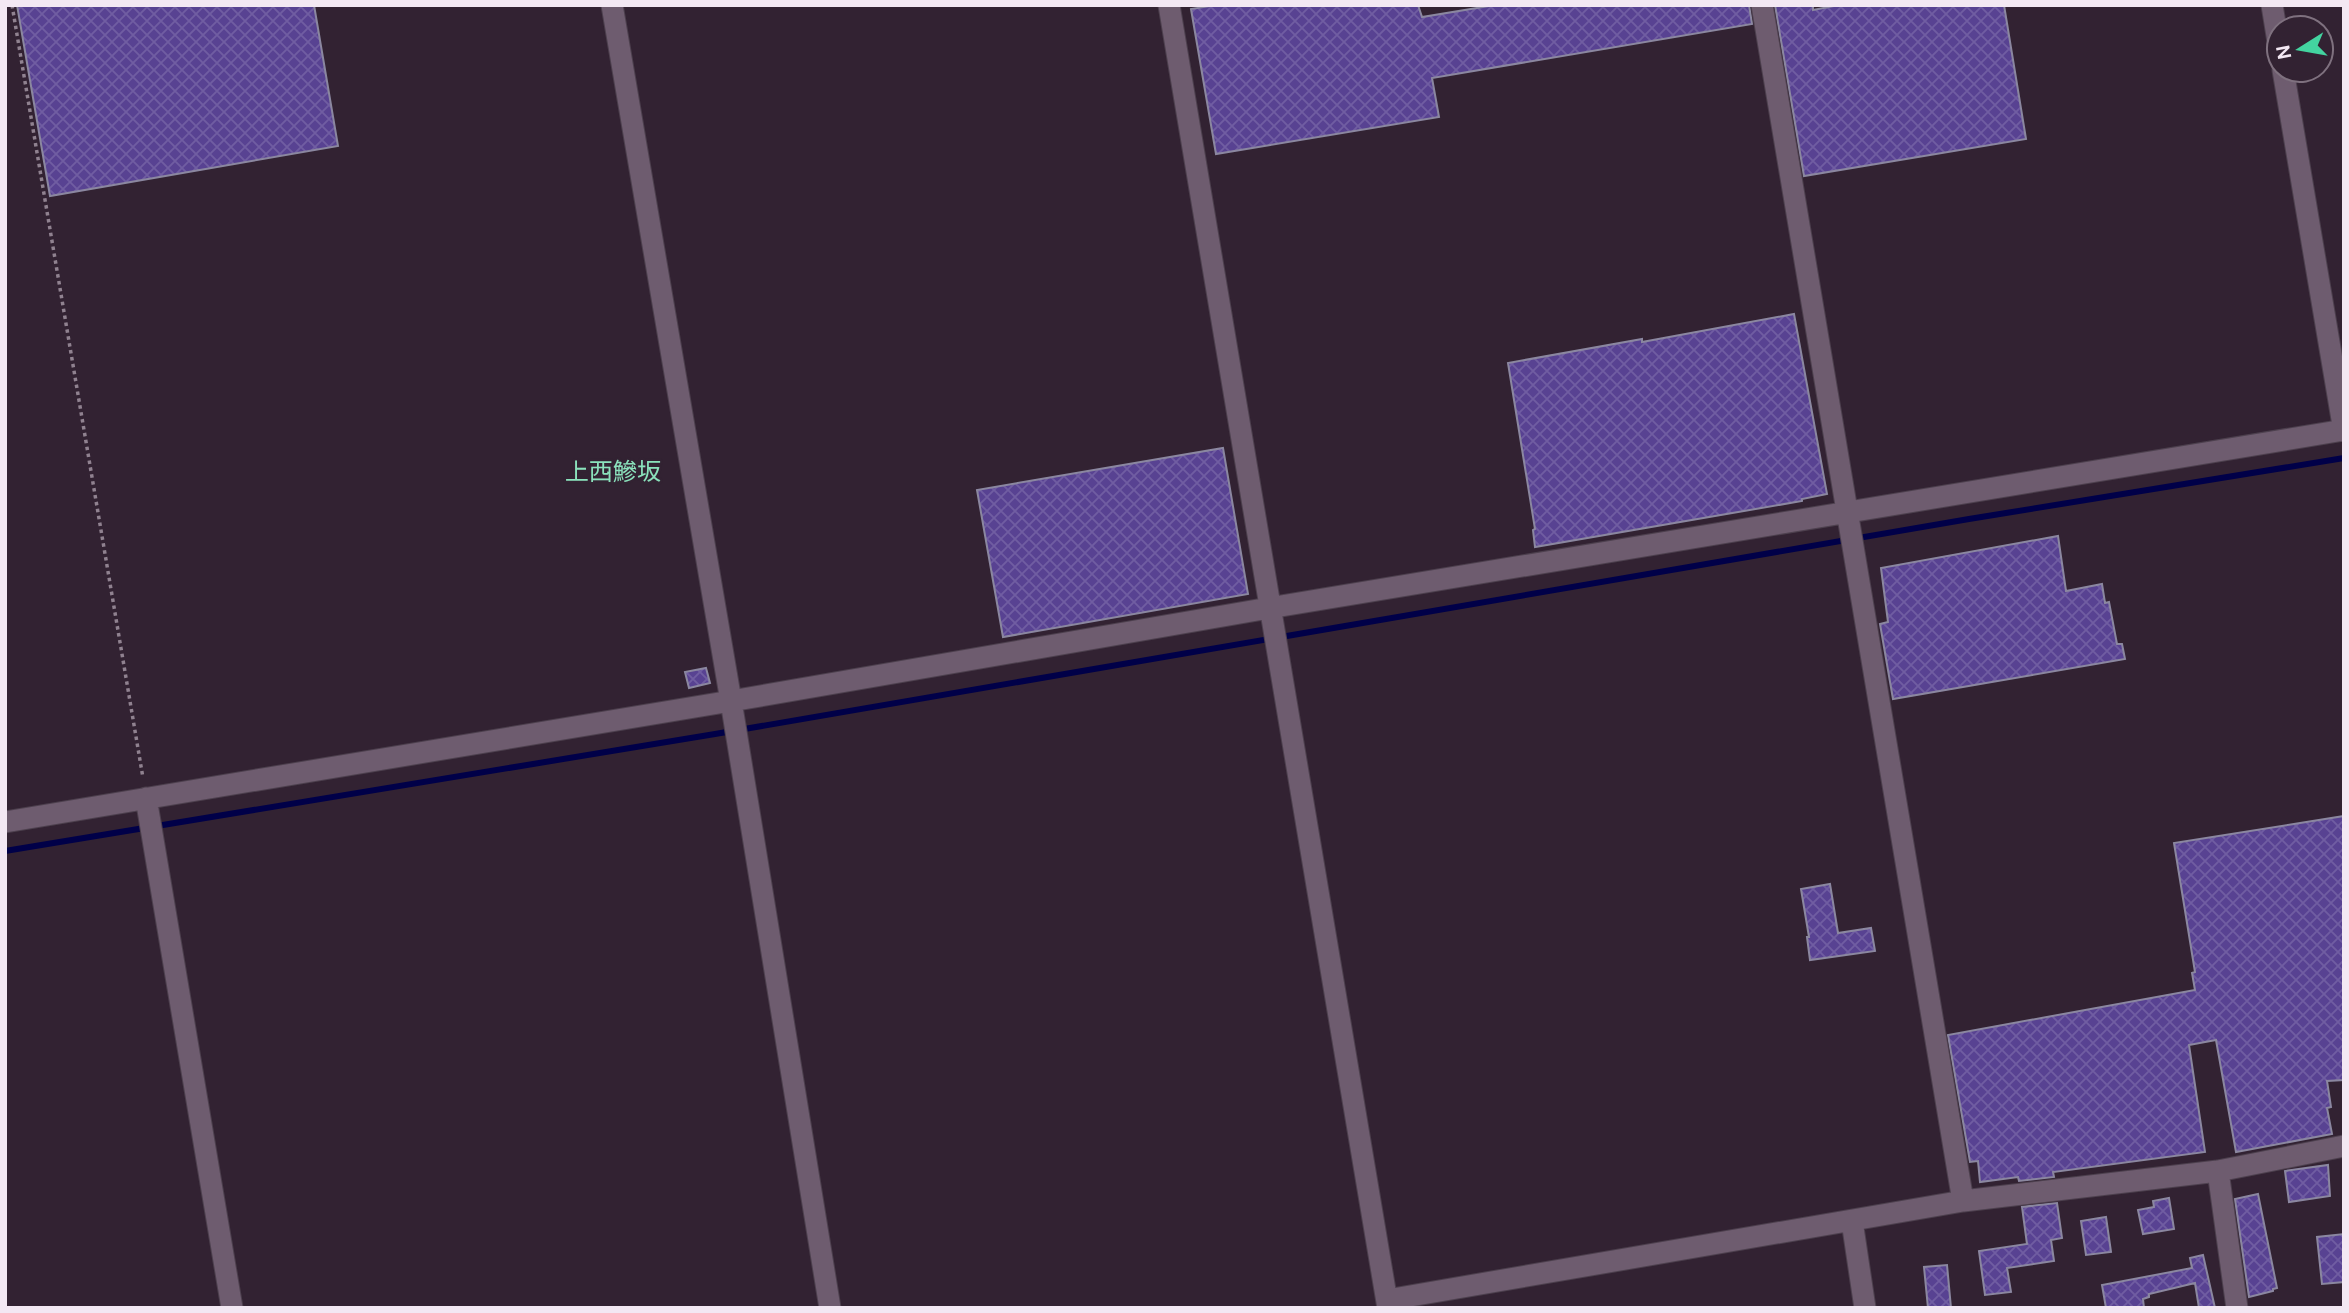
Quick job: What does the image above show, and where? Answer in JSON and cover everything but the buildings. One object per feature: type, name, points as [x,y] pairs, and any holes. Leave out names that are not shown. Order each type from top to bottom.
[{"type":"street","points":[[612,5],[732,709],[830,1308]]},
{"type":"street","points":[[1170,5],[1387,1304],[1963,1201],[2218,1171],[2344,1146]]},
{"type":"street","points":[[1762,5],[1963,1201]]},
{"type":"street","points":[[5,822],[148,806],[732,709],[1849,520],[2344,430],[2285,84]]},
{"type":"street","points":[[148,806],[232,1308]]},
{"type":"street","points":[[2218,1171],[2237,1308]]},
{"type":"street","points":[[1852,1221],[1865,1308]]},
{"type":"path","points":[[12,5],[148,806]]},
{"type":"waterway","points":[[5,851],[715,734],[1969,519],[2344,458]]},
{"type":"district","name":"上西鰺坂","points":[[613,471]]}]
